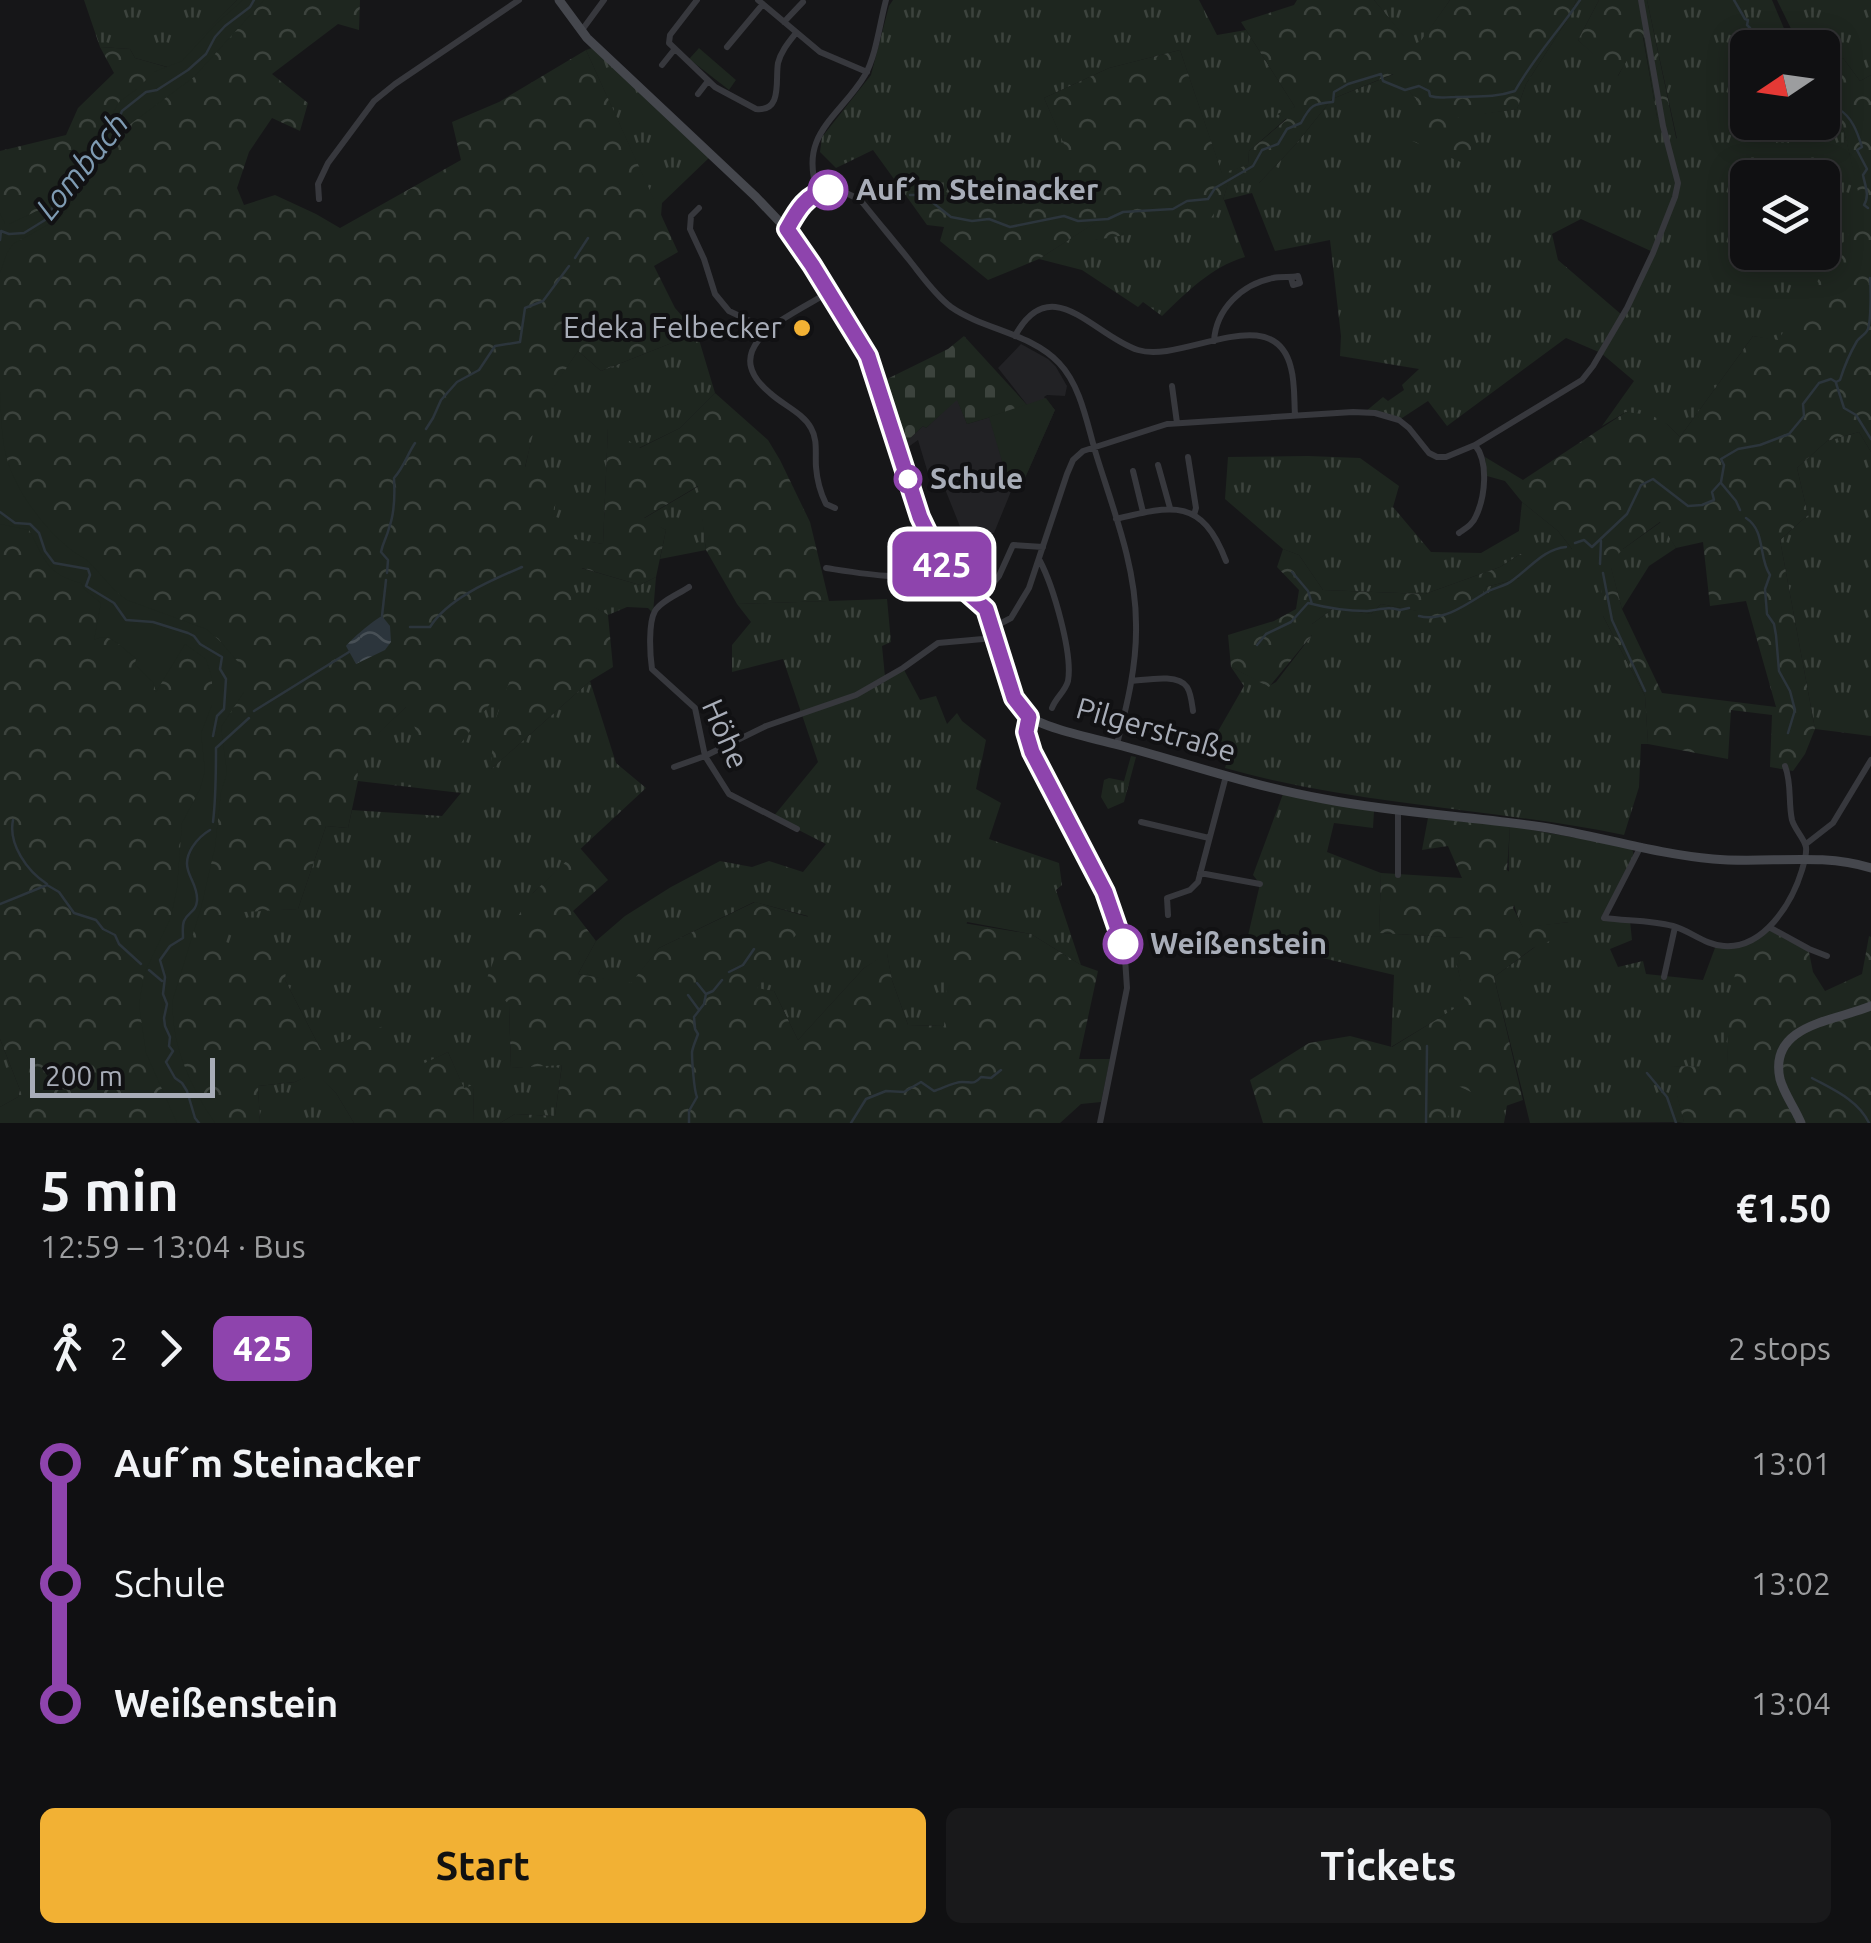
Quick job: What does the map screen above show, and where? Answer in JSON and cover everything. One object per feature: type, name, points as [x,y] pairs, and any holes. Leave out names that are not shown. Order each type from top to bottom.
[{"type":"main road","name":"Pilgerstraße","points":[[559,0],[582,32],[787,229],[829,292],[872,366],[920,517],[946,570],[984,606],[1014,698],[1029,717],[1226,776],[1324,799],[1540,827],[1710,859],[1844,860],[1871,868]]},
{"type":"main road","points":[[1801,1123],[1780,1074],[1780,1058],[1786,1045],[1804,1028],[1871,1006]]},
{"type":"street","points":[[319,199],[318,184],[328,164],[374,101],[519,0]]},
{"type":"street","points":[[582,32],[604,0]]},
{"type":"street","points":[[698,0],[668,39],[674,50],[708,80],[756,109],[768,108],[777,90],[780,56],[796,33]]},
{"type":"street","points":[[818,192],[812,170],[818,135],[867,72],[886,0]]},
{"type":"street","points":[[674,766],[766,726],[856,695],[934,646],[982,639],[1011,618],[1040,560],[1073,460],[1084,451],[1176,423],[1364,412],[1404,423],[1426,450],[1437,457],[1456,455],[1582,380],[1627,308],[1678,183],[1663,126],[1640,0]]},
{"type":"street","points":[[727,47],[761,2],[820,52],[867,72]]},
{"type":"street","points":[[784,22],[803,2]]},
{"type":"street","points":[[662,64],[674,50]]},
{"type":"street","points":[[698,94],[708,80]]},
{"type":"street","points":[[787,229],[802,204],[818,192],[839,190],[850,194],[862,202],[949,306],[1043,350],[1066,372],[1076,392],[1116,519],[1135,597],[1132,680],[1117,744]]},
{"type":"street","points":[[700,208],[691,216],[690,229],[715,294],[729,311],[750,321],[763,333]]},
{"type":"street","points":[[1214,341],[1217,322],[1233,299],[1262,281],[1291,278]]},
{"type":"street","points":[[829,292],[763,333],[752,348],[750,368],[765,389],[812,430],[819,487],[826,504],[835,508]]},
{"type":"street","points":[[1014,336],[1024,320],[1054,305],[1067,308],[1139,350],[1168,352],[1252,334],[1262,336],[1278,346],[1290,364],[1295,415]]},
{"type":"street","points":[[1172,386],[1176,423]]},
{"type":"street","points":[[1459,534],[1474,521],[1482,492],[1482,454],[1475,445]]},
{"type":"street","points":[[1188,457],[1194,515]]},
{"type":"street","points":[[1158,465],[1170,508]]},
{"type":"street","points":[[1132,470],[1143,512]]},
{"type":"street","points":[[1116,519],[1170,508],[1194,515],[1212,532],[1226,561]]},
{"type":"street","points":[[934,546],[969,535]]},
{"type":"street","points":[[994,582],[1012,544],[1042,546]]},
{"type":"street","points":[[901,548],[917,576]]},
{"type":"street","points":[[1040,560],[1051,584],[1068,663],[1067,685],[1052,708]]},
{"type":"street","points":[[826,568],[917,576],[946,570]]},
{"type":"street","name":"Höhe","points":[[688,587],[654,612],[651,664],[659,677],[696,708],[704,756],[729,794],[797,829]]},
{"type":"street","points":[[1132,680],[1182,682],[1189,691],[1193,711]]},
{"type":"street","points":[[1029,717],[1026,732],[1032,752],[1105,892],[1123,944],[1127,988],[1100,1123]]},
{"type":"street","points":[[1806,844],[1833,823],[1871,760]]},
{"type":"street","points":[[1642,846],[1604,918],[1675,926],[1712,944],[1728,946],[1751,939],[1768,927],[1790,898],[1805,858],[1806,844],[1793,824],[1789,777],[1784,766]]},
{"type":"street","points":[[1168,915],[1166,898],[1194,887],[1200,873],[1226,776]]},
{"type":"street","points":[[1398,811],[1398,874]]},
{"type":"street","points":[[1141,822],[1209,838]]},
{"type":"street","points":[[1200,873],[1260,884]]},
{"type":"street","points":[[1664,977],[1675,926]]},
{"type":"street","points":[[1768,927],[1828,956]]},
{"type":"shaded area","points":[[1021,344],[1056,367],[1067,386],[1065,396],[1044,397],[1055,410],[1025,478],[1012,489],[994,533],[961,529],[943,484],[930,480],[918,440],[904,450],[903,445],[957,399],[967,424],[1028,406],[998,368]]},
{"type":"green space","points":[[84,0],[237,0],[171,68],[135,58],[130,49],[100,47]]},
{"type":"green space","points":[[237,0],[360,0],[359,30],[338,24],[272,74],[308,103],[300,131],[272,118],[249,152],[237,188],[244,205],[275,195],[340,228],[461,160],[452,122],[499,102],[586,50],[678,252],[654,266],[675,308],[697,333],[601,371],[578,351],[539,409],[525,467],[558,479],[552,535],[603,544],[608,427],[640,448],[680,428],[715,393],[768,440],[780,460],[810,522],[829,601],[737,604],[706,550],[698,486],[644,518],[666,530],[656,577],[640,585],[582,568],[569,592],[608,615],[613,667],[590,681],[490,770],[496,718],[513,672],[459,746],[423,747],[406,707],[357,754],[358,781],[348,828],[326,826],[298,909],[226,913],[226,954],[288,948],[285,980],[321,1050],[389,1024],[406,1072],[448,1052],[464,1088],[473,1085],[474,1123],[354,1123],[336,1093],[315,1073],[295,1082],[258,1086],[260,1123],[0,1123],[0,1107],[18,1097],[20,1090],[0,1039],[0,151],[66,135],[78,108],[114,73],[100,47],[130,49],[135,58],[170,68]]},
{"type":"green space","points":[[243,0],[264,0],[194,77],[125,128],[64,214],[13,244],[0,273],[0,213],[5,224],[9,224],[50,205],[69,183],[119,102],[154,72],[182,61]]},
{"type":"green space","points":[[893,0],[1199,0],[1217,35],[1246,30],[1295,107],[1279,115],[1287,118],[1249,151],[1248,165],[1222,174],[1180,50],[1109,68],[1044,98],[1087,195],[1000,214],[989,201],[902,190],[873,150],[836,168],[820,152],[822,137],[871,75]]},
{"type":"green space","points":[[1297,0],[1374,0],[1415,49],[1450,0],[1576,0],[1526,84],[1517,109],[1444,120],[1474,143],[1465,164],[1410,140],[1416,99],[1393,74],[1332,99],[1259,183],[1228,184],[1209,221],[1095,240],[1095,223],[1039,259],[988,280],[940,241],[944,227],[927,225],[902,190],[989,201],[1001,213],[1086,195],[1044,98],[1109,68],[1180,50],[1222,173],[1248,165],[1249,151],[1287,119],[1277,114],[1295,107],[1241,22],[1294,5]]},
{"type":"green space","points":[[1374,0],[1450,0],[1415,50]]},
{"type":"green space","points":[[1576,0],[1599,0],[1578,40],[1618,76],[1642,32],[1657,117],[1677,139],[1647,0],[1772,0],[1785,30],[1730,30],[1730,140],[1840,140],[1840,127],[1844,131],[1864,213],[1840,249],[1840,160],[1730,160],[1730,270],[1826,270],[1778,341],[1753,336],[1680,437],[1667,424],[1626,412],[1602,426],[1634,381],[1601,353],[1566,338],[1447,426],[1428,401],[1399,420],[1365,412],[1383,397],[1388,401],[1404,390],[1402,385],[1419,369],[1340,356],[1330,240],[1275,251],[1252,193],[1224,200],[1245,257],[1210,274],[1162,316],[1143,302],[1138,307],[1082,270],[1039,259],[1096,222],[1095,240],[1223,200],[1228,183],[1259,183],[1332,99],[1394,74],[1416,99],[1443,119],[1517,109],[1526,84]],"holes":[[[1581,219],[1653,252],[1622,315],[1558,260],[1552,234]]]},
{"type":"green space","points":[[1599,0],[1647,0],[1677,142],[1657,117],[1643,34],[1617,77],[1578,40]]},
{"type":"green space","points":[[1777,0],[1871,0],[1871,75],[1860,81],[1840,59],[1840,30],[1792,30]]},
{"type":"green space","points":[[592,48],[712,155],[662,203],[661,216],[586,50]]},
{"type":"green space","points":[[699,48],[736,80],[729,90],[689,59]]},
{"type":"green space","points":[[1843,58],[1860,81],[1871,75],[1871,452],[1859,432],[1827,441],[1797,468],[1808,515],[1780,540],[1815,729],[1793,771],[1770,767],[1772,715],[1731,710],[1728,759],[1648,744],[1645,696],[1603,616],[1600,575],[1611,567],[1622,609],[1662,693],[1776,707],[1746,601],[1710,606],[1703,542],[1676,548],[1660,522],[1623,549],[1603,571],[1572,549],[1505,481],[1487,476],[1485,457],[1523,480],[1626,412],[1651,415],[1680,437],[1753,336],[1778,340],[1825,270],[1840,270],[1840,247],[1863,213],[1840,127]]},
{"type":"green space","points":[[697,333],[715,393],[680,428],[639,448],[608,428],[603,544],[552,536],[525,468],[538,409],[578,351],[601,371]]},
{"type":"green space","points":[[964,336],[1028,406],[967,424],[957,400],[904,444],[883,381],[948,349]]},
{"type":"green space","points":[[0,392],[7,460],[20,489],[48,528],[127,600],[206,629],[244,669],[244,692],[221,727],[227,773],[215,847],[173,999],[175,1032],[184,1064],[215,1123],[177,1123],[146,1053],[139,1005],[144,974],[171,917],[182,823],[205,771],[201,733],[212,705],[212,678],[206,659],[185,644],[156,692],[153,682],[135,665],[136,658],[111,639],[94,640],[101,603],[81,583],[53,570],[29,530],[0,524]]},
{"type":"green space","points":[[1046,398],[1055,410],[1025,478],[1014,470],[1006,475],[989,417]]},
{"type":"green space","points":[[1859,432],[1871,452],[1871,736],[1815,729],[1780,540],[1808,515],[1797,468],[1827,441]]},
{"type":"green space","points":[[1228,457],[1360,458],[1399,486],[1393,507],[1431,552],[1481,553],[1519,531],[1522,502],[1558,531],[1572,549],[1623,549],[1661,522],[1676,548],[1649,566],[1622,609],[1611,568],[1603,616],[1645,696],[1648,744],[1641,744],[1639,787],[1624,835],[1323,790],[1225,768],[1232,744],[1213,740],[1244,686],[1231,667],[1269,686],[1312,635],[1312,624],[1334,608],[1371,614],[1381,604],[1418,611],[1413,634],[1486,587],[1520,578],[1522,553],[1500,567],[1425,594],[1323,590],[1299,555],[1283,549],[1225,499]]},
{"type":"green space","points":[[699,486],[706,550],[660,559],[666,530],[643,519]]},
{"type":"green space","points":[[1283,549],[1299,555],[1323,590],[1425,594],[1500,567],[1522,553],[1541,551],[1520,578],[1486,587],[1466,623],[1412,635],[1417,611],[1381,604],[1371,614],[1334,608],[1312,624],[1312,635],[1269,687],[1231,667],[1228,635],[1274,621],[1296,609],[1299,590],[1277,567]]},
{"type":"green space","points":[[581,568],[640,585],[656,577],[653,613],[648,608],[627,607],[608,615],[568,593]]},
{"type":"green space","points":[[887,599],[891,642],[882,646],[885,677],[903,668],[920,700],[936,696],[947,724],[957,713],[986,740],[976,789],[1001,803],[989,839],[1059,863],[1062,885],[1056,890],[1081,965],[1031,934],[967,922],[944,1026],[908,1025],[887,954],[864,968],[798,1040],[774,991],[756,989],[808,916],[754,902],[659,948],[631,984],[578,974],[596,941],[625,916],[720,861],[752,867],[769,861],[803,872],[826,844],[773,817],[818,762],[783,659],[732,672],[732,645],[751,622],[737,604]]},
{"type":"green space","points":[[516,667],[491,769],[590,681],[616,763],[646,788],[533,893],[509,1005],[511,1068],[562,1064],[555,1116],[515,1114],[500,1123],[474,1123],[473,1086],[464,1089],[448,1052],[406,1073],[321,1050],[285,980],[225,954],[226,912],[298,909],[326,826],[348,828],[352,810],[442,816],[461,793],[358,781],[356,754],[407,706]]},
{"type":"green space","points":[[1131,756],[1136,757],[1124,802],[1108,809],[1101,797],[1104,780],[1124,781]]},
{"type":"green space","points":[[1283,794],[1374,811],[1373,828],[1334,823],[1327,852],[1381,873],[1379,933],[1465,938],[1457,965],[1466,1002],[1391,1047],[1394,975],[1247,940],[1260,884],[1253,875]]},
{"type":"green space","points":[[1428,818],[1510,826],[1507,870],[1523,883],[1513,908],[1523,927],[1570,922],[1564,935],[1533,948],[1494,977],[1523,1100],[1503,1107],[1454,1084],[1447,1123],[1263,1123],[1250,1080],[1309,1043],[1350,1036],[1392,1047],[1465,1002],[1457,965],[1464,938],[1379,933],[1381,873],[1462,878],[1448,846],[1422,850]]},
{"type":"green space","points":[[1510,826],[1632,848],[1634,856],[1604,917],[1630,921],[1632,940],[1610,949],[1618,967],[1643,961],[1646,974],[1703,980],[1715,948],[1751,942],[1734,988],[1727,1068],[1670,1066],[1684,1122],[1530,1123],[1494,977],[1569,922],[1523,928],[1511,890]]},
{"type":"green space","points":[[580,848],[608,880],[573,911],[596,941],[578,974],[631,983],[659,948],[755,902],[809,917],[757,988],[774,991],[798,1040],[864,968],[887,953],[908,1025],[944,1026],[951,921],[1031,934],[1098,971],[1079,1059],[1110,1059],[1101,1102],[1081,1104],[1060,1123],[500,1123],[515,1114],[555,1116],[562,1065],[511,1068],[509,1005],[487,978],[500,944],[533,893]]},
{"type":"green space","points":[[1770,930],[1809,952],[1813,972],[1825,991],[1862,974],[1871,937],[1871,1123],[1676,1123],[1684,1122],[1669,1066],[1727,1067],[1736,970],[1750,943]]},
{"type":"green space","points":[[0,1039],[20,1090],[18,1097],[0,1107]]},
{"type":"green space","points":[[315,1072],[336,1093],[354,1123],[260,1123],[258,1086],[295,1082]]},
{"type":"green space","points":[[1451,1081],[1507,1105],[1504,1123],[1443,1123]]},
{"type":"water","points":[[382,616],[390,626],[391,642],[385,650],[356,664],[346,646]]},
{"type":"waterway","name":"Lombach","points":[[0,240],[1,231],[24,233],[45,220],[80,179],[99,142],[117,123],[122,111],[146,92],[157,90],[188,70],[206,54],[225,26],[254,0]]},
{"type":"waterway","points":[[910,195],[932,202],[951,217],[989,219],[1010,227],[1064,216],[1078,221],[1108,219],[1123,212],[1173,209],[1187,201],[1208,199],[1215,188],[1253,166],[1262,150],[1278,144],[1287,129],[1301,123],[1310,109],[1333,102],[1334,92],[1348,84],[1381,74],[1383,81],[1405,90],[1419,86],[1437,97],[1492,96],[1515,91],[1580,0]]},
{"type":"waterway","points":[[1734,0],[1748,20],[1748,30]]},
{"type":"waterway","points":[[1840,110],[1851,121],[1862,147],[1857,150],[1867,169],[1863,175],[1867,194],[1864,205],[1868,208]]},
{"type":"waterway","points":[[575,258],[588,238]]},
{"type":"waterway","points":[[426,429],[441,400],[457,382],[479,370],[495,346],[520,342],[525,308],[543,301],[569,266]]},
{"type":"waterway","points":[[1575,543],[1584,540],[1592,547],[1627,514],[1641,485],[1653,479],[1688,506],[1714,500],[1712,492],[1721,482],[1724,465],[1721,459],[1738,449],[1789,434],[1804,416],[1803,404],[1819,383],[1840,380],[1854,346],[1867,331],[1870,278]]},
{"type":"waterway","points":[[1836,383],[1844,408],[1856,415],[1871,439]]},
{"type":"waterway","points":[[387,573],[388,560],[381,552],[392,516],[394,478],[415,443]]},
{"type":"waterway","points":[[1721,483],[1740,510]]},
{"type":"waterway","name":"Lombach","points":[[0,512],[15,523],[30,524],[54,563],[88,569],[86,586],[114,603],[126,620],[153,622],[188,633],[222,657],[220,669],[226,679],[224,709],[217,716],[213,736]]},
{"type":"waterway","points":[[1746,518],[1759,537],[1770,575],[1765,589],[1767,614],[1774,624],[1779,671],[1795,710],[1788,733]]},
{"type":"waterway","points":[[1600,564],[1601,541]]},
{"type":"waterway","points":[[1419,616],[1436,617],[1454,611],[1510,582],[1544,555],[1566,547]]},
{"type":"waterway","points":[[410,627],[430,627],[459,599],[522,567]]},
{"type":"waterway","points":[[1292,572],[1308,591],[1312,604]]},
{"type":"waterway","points":[[1603,573],[1612,620],[1645,691]]},
{"type":"waterway","points":[[382,616],[386,580]]},
{"type":"waterway","points":[[1257,645],[1266,634],[1291,622],[1308,603],[1360,611],[1409,608]]},
{"type":"waterway","points":[[254,711],[349,652]]},
{"type":"waterway","name":"Lombach","points":[[213,822],[216,748],[249,718]]},
{"type":"waterway","points":[[13,820],[13,838],[21,856],[47,884]]},
{"type":"waterway","name":"Lombach","points":[[199,1123],[187,1091],[166,1062],[173,1051],[165,1026],[165,977],[160,960],[170,946],[183,938],[184,921],[196,905],[188,858],[196,842],[210,830]]},
{"type":"waterway","points":[[0,904],[47,885],[59,892],[74,913],[96,920],[115,935],[119,944],[141,964]]},
{"type":"waterway","points":[[729,972],[743,965],[754,949]]},
{"type":"waterway","points":[[149,970],[162,981]]},
{"type":"waterway","points":[[689,1123],[689,1111],[697,1097],[692,1056],[698,1034],[694,1017],[706,994],[722,980]]},
{"type":"waterway","points":[[697,983],[705,993]]},
{"type":"waterway","points":[[688,995],[699,1010]]},
{"type":"waterway","points":[[1426,1123],[1427,1046]]},
{"type":"waterway","points":[[851,1123],[866,1099],[886,1091],[904,1092],[921,1082],[934,1091],[956,1083],[975,1082],[981,1077],[991,1078],[1001,1070]]},
{"type":"waterway","points":[[1647,1073],[1667,1097],[1676,1123]]},
{"type":"waterway","points":[[1812,1078],[1852,1102],[1869,1123]]},
{"type":"bus line","name":"425","points":[[828,190],[802,204],[787,229],[868,356],[920,517],[946,570],[986,609],[1014,698],[1029,717],[1026,732],[1032,752],[1105,892],[1123,944]]},
{"type":"place","name":"Auf´m Steinacker","points":[[828,190]]},
{"type":"place","name":"Edeka Felbecker","points":[[802,328]]},
{"type":"place","name":"Schule","points":[[908,479]]},
{"type":"place","name":"Weißenstein","points":[[1123,944]]}]
